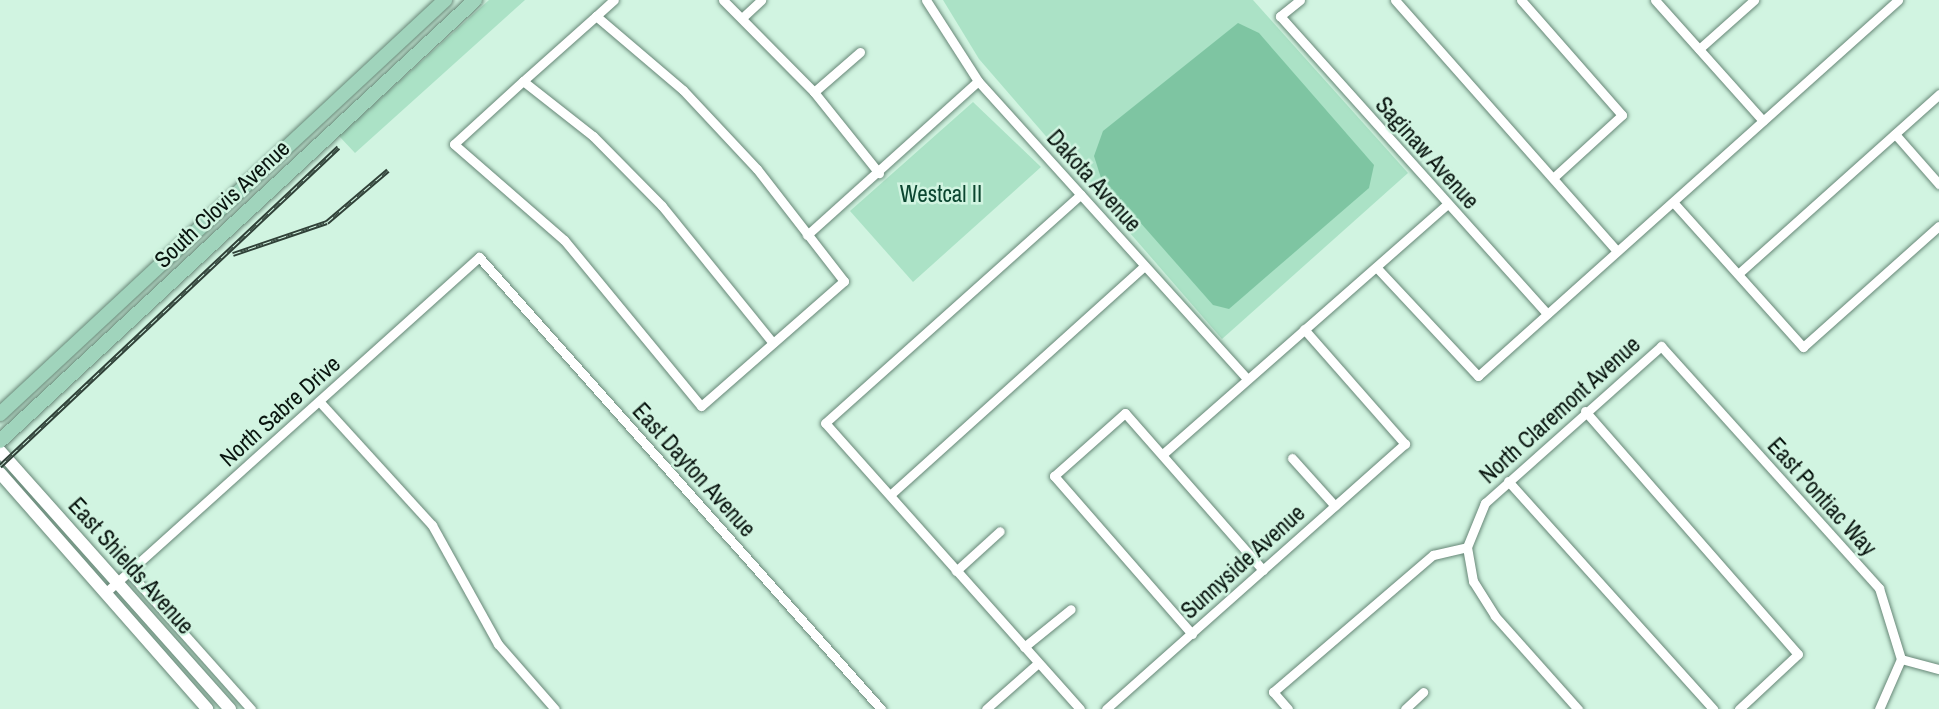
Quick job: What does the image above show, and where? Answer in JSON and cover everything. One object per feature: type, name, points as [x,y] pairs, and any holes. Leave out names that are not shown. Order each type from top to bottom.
[{"type":"main road","name":"South Clovis Avenue","points":[[0,414],[445,0]]},
{"type":"main road","points":[[415,56],[413,42],[453,0]]},
{"type":"main road","name":"South Clovis Avenue","points":[[0,441],[475,0]]},
{"type":"main road","points":[[341,124],[350,103],[403,52],[402,41]]},
{"type":"main road","name":"East Shields Avenue","points":[[0,451],[230,709]]},
{"type":"main road","name":"East Shields Avenue","points":[[0,473],[207,709]]},
{"type":"street","points":[[596,16],[683,90],[844,281],[701,406],[564,240],[454,144],[523,80],[614,0]]},
{"type":"street","points":[[723,0],[743,17],[814,92],[879,173]]},
{"type":"street","points":[[743,17],[761,0]]},
{"type":"street","name":"Dakota Avenue","points":[[926,0],[978,81],[1246,378]]},
{"type":"street","name":"Saginaw Avenue","points":[[1300,0],[1280,16],[1547,314]]},
{"type":"street","points":[[1395,0],[1617,251]]},
{"type":"street","points":[[1521,0],[1622,115],[1554,177]]},
{"type":"street","points":[[1655,0],[1763,121]]},
{"type":"street","points":[[1699,49],[1754,0]]},
{"type":"street","points":[[1377,268],[1478,376],[1898,0]]},
{"type":"street","points":[[814,92],[860,52]]},
{"type":"street","points":[[523,80],[593,136],[663,206],[773,343]]},
{"type":"street","points":[[807,235],[879,173],[978,81]]},
{"type":"street","points":[[1738,274],[1939,94]]},
{"type":"street","points":[[1895,134],[1939,184]]},
{"type":"street","points":[[1080,194],[825,423],[1080,709]]},
{"type":"street","points":[[1673,202],[1803,347],[1939,226]]},
{"type":"street","points":[[1164,453],[1246,378],[1377,268],[1447,204]]},
{"type":"street","name":"North Sabre Drive","points":[[105,593],[479,257]]},
{"type":"street","name":"East Dayton Avenue","points":[[479,257],[881,709]]},
{"type":"street","points":[[890,495],[1144,265]]},
{"type":"street","name":"Sunnyside Avenue","points":[[1106,709],[1405,444],[1304,329]]},
{"type":"street","name":"North Claremont Avenue","points":[[1467,548],[1485,503],[1661,346]]},
{"type":"street","name":"East Pontiac Way","points":[[1661,346],[1879,588],[1901,659]]},
{"type":"street","points":[[319,401],[432,525],[498,644],[555,709]]},
{"type":"street","points":[[1585,411],[1798,654],[1739,709]]},
{"type":"street","points":[[1192,634],[1054,476],[1125,414],[1164,453],[1264,570]]},
{"type":"street","points":[[1293,458],[1335,506]]},
{"type":"street","points":[[1508,481],[1713,709]]},
{"type":"street","points":[[956,571],[1000,531]]},
{"type":"street","points":[[1288,709],[1273,692],[1433,555],[1467,548],[1473,581],[1495,616],[1578,709]]},
{"type":"street","name":"East Shields Avenue","points":[[128,571],[251,709]]},
{"type":"street","points":[[1024,647],[1071,609]]},
{"type":"street","points":[[1879,709],[1901,659],[1939,669]]},
{"type":"street","points":[[986,709],[1038,663]]},
{"type":"street","points":[[1405,709],[1423,692]]},
{"type":"green space","points":[[489,0],[525,0],[355,153],[339,136]]},
{"type":"green space","points":[[943,0],[1253,0],[1408,173],[1222,339],[979,59]]},
{"type":"green space","name":"Westcal II","points":[[973,102],[1041,167],[913,282],[850,211]]},
{"type":"shaded area","points":[[1238,23],[1259,33],[1374,165],[1369,188],[1229,309],[1213,305],[1101,178],[1094,156],[1103,131]]},
{"type":"railway","points":[[0,466],[339,147]]},
{"type":"railway","points":[[233,254],[327,222],[388,170]]}]
